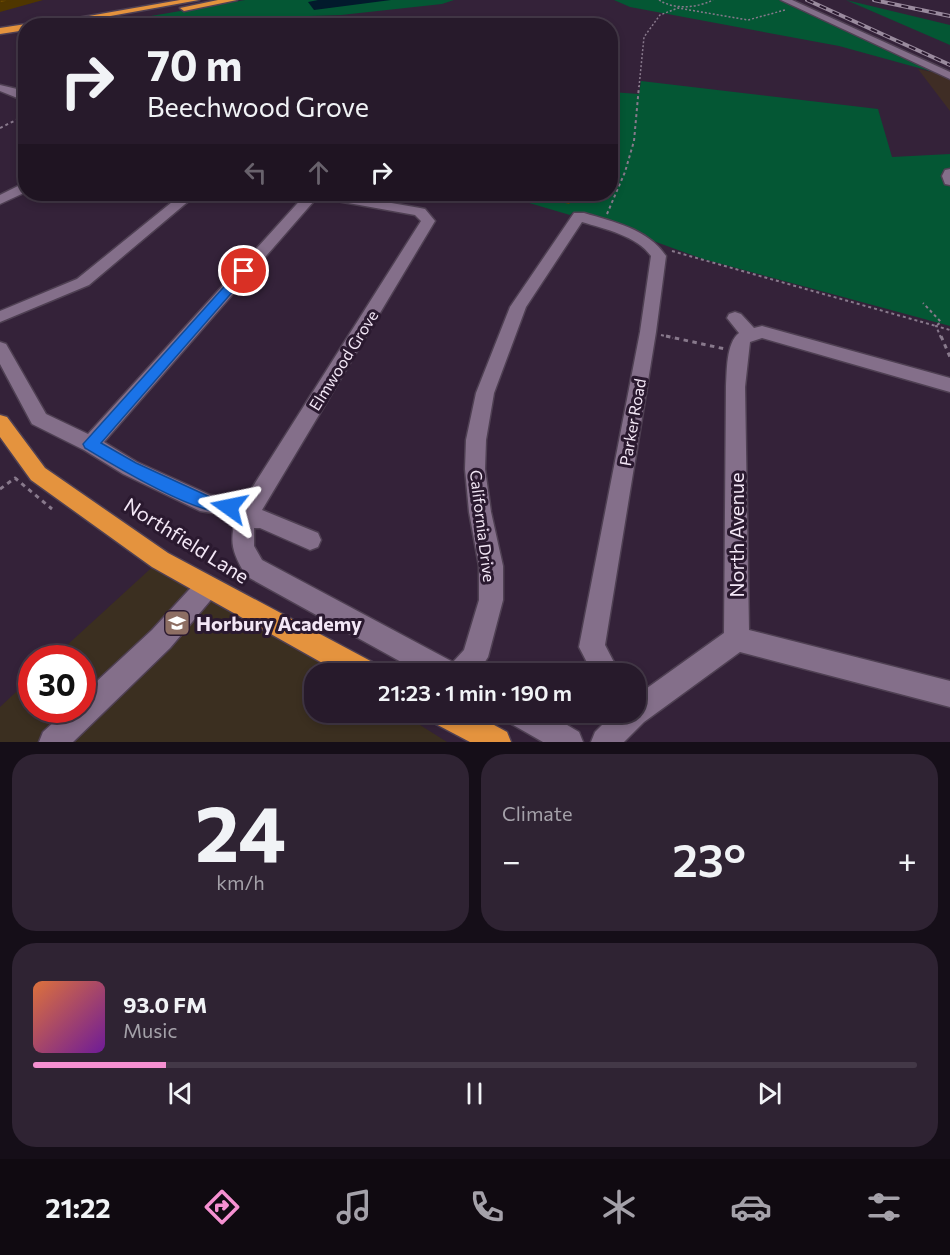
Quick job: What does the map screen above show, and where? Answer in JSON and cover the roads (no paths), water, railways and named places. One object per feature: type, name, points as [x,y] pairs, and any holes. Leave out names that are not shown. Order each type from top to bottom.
[{"type":"highway","points":[[85,18],[195,0]]},
{"type":"highway","points":[[125,18],[233,0]]},
{"type":"highway","points":[[0,32],[18,29]]},
{"type":"highway","points":[[0,38],[18,35]]},
{"type":"highway","name":"Northfield Lane","points":[[0,422],[38,474],[160,560],[349,663]]},
{"type":"highway","points":[[462,723],[497,742]]},
{"type":"street","points":[[785,0],[950,76]]},
{"type":"street","points":[[0,88],[18,95]]},
{"type":"street","points":[[950,173],[950,181]]},
{"type":"street","points":[[0,201],[18,191]]},
{"type":"street","points":[[0,317],[83,282],[181,201]]},
{"type":"street","name":"Elmwood Grove","points":[[91,444],[306,201]]},
{"type":"street","name":"Elmwood Grove","points":[[248,514],[428,220],[420,212],[359,201]]},
{"type":"street","name":"California Drive","points":[[469,663],[475,657],[491,600],[491,566],[480,512],[476,440],[485,393],[518,307],[580,204],[603,224],[638,237],[655,248]]},
{"type":"street","name":"Parker Road","points":[[601,663],[592,646],[648,332],[658,256],[655,248]]},
{"type":"street","name":"North Avenue","points":[[737,639],[735,508],[741,335],[762,332],[950,385]]},
{"type":"street","name":"Northfield Lane","points":[[0,348],[39,419],[91,444],[130,468],[208,504],[248,514],[241,529],[243,550],[254,568],[430,663]]},
{"type":"street","points":[[248,514],[310,540]]},
{"type":"street","points":[[53,742],[161,639],[207,587]]},
{"type":"street","points":[[646,704],[737,639],[950,694]]},
{"type":"street","points":[[537,723],[569,742]]},
{"type":"street","points":[[605,742],[623,723]]},
{"type":"water","points":[[391,0],[314,10],[308,2]]},
{"type":"railway","points":[[807,0],[950,65]]},
{"type":"railway","points":[[874,0],[950,16]]},
{"type":"place","name":"Horbury Academy","points":[[177,623]]}]
